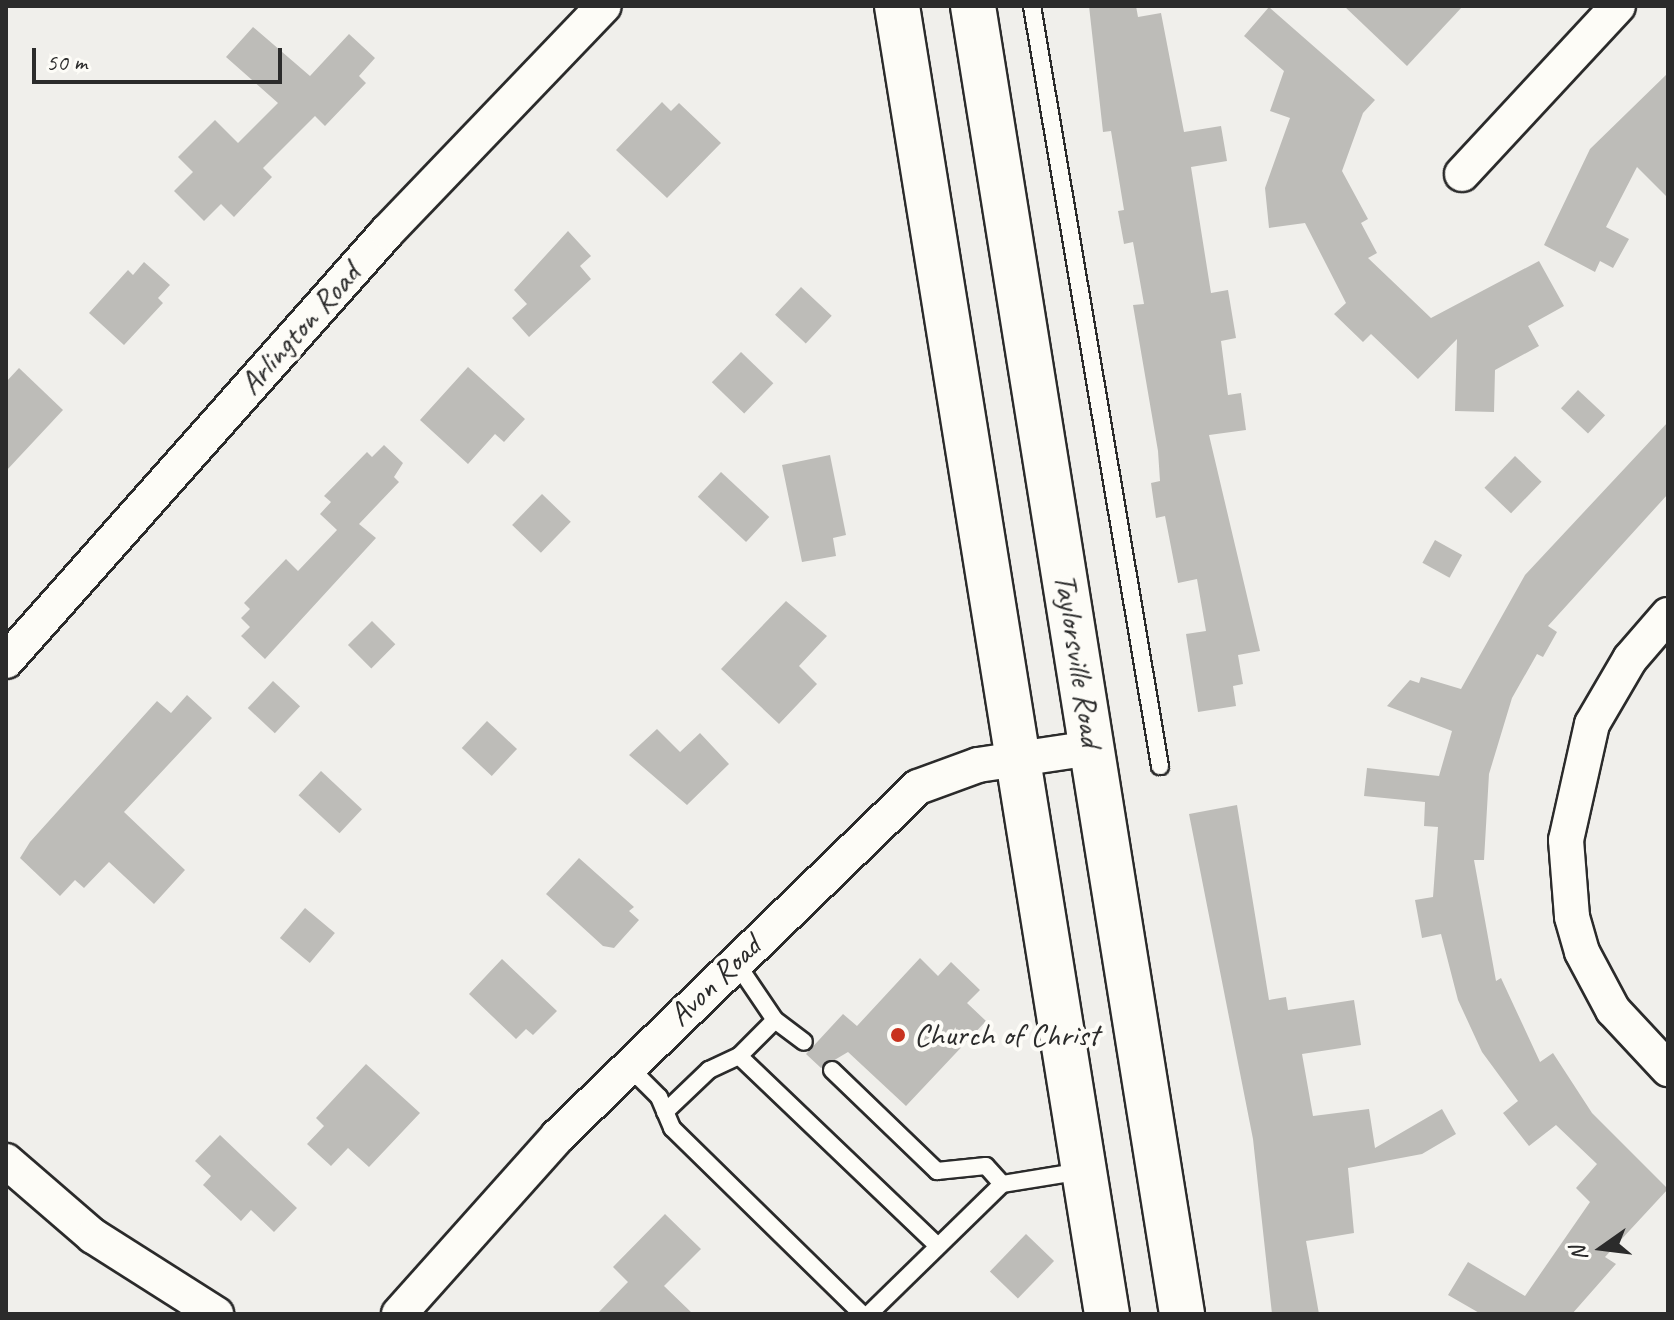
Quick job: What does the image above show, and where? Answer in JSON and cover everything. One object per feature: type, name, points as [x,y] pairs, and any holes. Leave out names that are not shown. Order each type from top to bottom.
[{"type":"main road","points":[[897,6],[1107,1314]]},
{"type":"main road","name":"Taylorsville Road","points":[[973,6],[1182,1314]]},
{"type":"street","name":"Arlington Road","points":[[6,661],[387,232],[604,6]]},
{"type":"street","points":[[1462,174],[1618,6]]},
{"type":"street","points":[[1668,615],[1630,659],[1592,724],[1566,840],[1572,917],[1582,952],[1613,1010],[1668,1069]]},
{"type":"street","name":"Avon Road","points":[[399,1314],[628,1066],[918,787],[940,774],[1092,748]]},
{"type":"street","points":[[6,1161],[93,1236],[216,1314]]},
{"type":"lane","points":[[1032,6],[1160,766]]},
{"type":"lane","points":[[735,961],[775,1020],[804,1042]]},
{"type":"lane","points":[[665,1112],[709,1070],[739,1056],[775,1020]]},
{"type":"lane","points":[[739,1056],[938,1246]]},
{"type":"lane","points":[[628,1066],[659,1097],[672,1128],[862,1314]]},
{"type":"lane","points":[[832,1070],[924,1160],[945,1173],[986,1166],[1002,1184]]},
{"type":"lane","points":[[869,1314],[1002,1184],[1084,1171]]},
{"type":"building","points":[[1089,6],[1136,6],[1138,17],[1161,13],[1184,132],[1221,126],[1227,161],[1191,167],[1211,293],[1228,290],[1236,338],[1221,341],[1228,395],[1241,393],[1246,430],[1209,435],[1260,651],[1238,655],[1243,684],[1233,686],[1236,706],[1198,712],[1186,634],[1206,631],[1197,579],[1178,583],[1165,516],[1156,518],[1151,483],[1160,481],[1158,451],[1133,305],[1144,304],[1133,242],[1124,244],[1118,211],[1124,210],[1111,131],[1103,132]]},
{"type":"building","points":[[1344,6],[1463,6],[1407,66]]},
{"type":"building","points":[[1269,7],[1375,100],[1363,113],[1342,171],[1368,219],[1361,223],[1377,253],[1368,258],[1431,318],[1539,261],[1564,306],[1528,326],[1539,346],[1495,370],[1494,412],[1455,411],[1457,339],[1418,379],[1371,334],[1363,342],[1334,314],[1346,303],[1305,223],[1269,228],[1265,188],[1290,118],[1270,111],[1284,71],[1244,36]]},
{"type":"building","points":[[253,27],[310,76],[349,34],[375,58],[359,76],[366,83],[325,126],[315,116],[263,168],[272,177],[234,217],[221,204],[204,221],[174,191],[193,172],[178,157],[215,120],[238,143],[278,103],[226,57]]},
{"type":"building","points":[[1668,73],[1668,198],[1637,167],[1606,227],[1629,239],[1613,268],[1600,261],[1595,272],[1544,245],[1590,149]]},
{"type":"building","points":[[662,102],[671,111],[679,103],[721,143],[667,198],[616,150]]},
{"type":"building","points":[[568,231],[591,256],[580,266],[591,279],[529,337],[512,318],[527,304],[514,290]]},
{"type":"building","points":[[144,262],[170,285],[158,298],[163,303],[124,345],[89,313],[128,270],[133,275]]},
{"type":"building","points":[[801,287],[832,316],[806,343],[775,315]]},
{"type":"building","points":[[741,352],[773,383],[744,413],[712,382]]},
{"type":"building","points":[[468,367],[525,419],[504,442],[495,434],[468,464],[420,420]]},
{"type":"building","points":[[19,368],[63,410],[6,471],[6,382]]},
{"type":"building","points":[[1578,390],[1605,415],[1588,434],[1561,408]]},
{"type":"building","points":[[1668,422],[1668,494],[1548,626],[1557,632],[1543,657],[1537,654],[1512,698],[1489,774],[1484,860],[1474,860],[1496,981],[1501,978],[1540,1062],[1553,1053],[1592,1113],[1668,1189],[1605,1257],[1616,1264],[1572,1314],[1481,1314],[1448,1295],[1468,1262],[1525,1296],[1590,1202],[1576,1188],[1597,1164],[1556,1125],[1529,1146],[1503,1113],[1518,1101],[1482,1052],[1458,1000],[1441,934],[1422,938],[1415,900],[1433,897],[1438,827],[1424,826],[1425,802],[1364,796],[1367,768],[1439,776],[1452,731],[1387,706],[1410,680],[1419,683],[1421,677],[1461,689],[1525,575]]},
{"type":"building","points":[[384,445],[403,463],[394,477],[399,482],[359,524],[376,538],[265,659],[241,636],[250,627],[241,618],[250,609],[244,603],[286,559],[298,571],[337,530],[320,514],[331,502],[324,496],[367,452],[372,457]]},
{"type":"building","points":[[830,455],[846,535],[833,538],[836,556],[802,562],[782,465]]},
{"type":"building","points":[[1515,456],[1542,482],[1511,513],[1484,488]]},
{"type":"building","points":[[721,472],[769,517],[746,542],[698,497]]},
{"type":"building","points":[[542,494],[571,522],[541,553],[512,525]]},
{"type":"building","points":[[1435,540],[1462,555],[1450,578],[1422,563]]},
{"type":"building","points":[[786,601],[827,636],[799,666],[817,684],[779,724],[721,669]]},
{"type":"building","points":[[372,621],[395,644],[371,668],[348,645]]},
{"type":"building","points":[[273,681],[300,706],[275,733],[248,708]]},
{"type":"building","points":[[187,695],[212,718],[124,812],[185,870],[154,904],[109,862],[84,888],[75,880],[60,896],[20,858],[30,842],[157,701],[171,713]]},
{"type":"building","points":[[487,721],[517,749],[492,776],[462,748]]},
{"type":"building","points":[[657,729],[680,752],[700,733],[729,764],[687,805],[629,755]]},
{"type":"building","points":[[321,771],[362,809],[339,833],[298,795]]},
{"type":"building","points":[[1237,805],[1269,1000],[1286,997],[1288,1010],[1354,1000],[1361,1045],[1302,1054],[1313,1116],[1369,1109],[1375,1148],[1442,1109],[1456,1134],[1422,1154],[1348,1168],[1354,1233],[1306,1241],[1319,1314],[1272,1314],[1253,1139],[1189,814]]},
{"type":"building","points":[[579,858],[634,907],[629,911],[639,920],[614,948],[603,946],[546,894]]},
{"type":"building","points":[[305,908],[335,933],[310,963],[280,938]]},
{"type":"building","name":"Church of Christ","points":[[920,958],[938,976],[951,962],[980,990],[967,1003],[986,1021],[906,1106],[848,1052],[821,1068],[806,1054],[843,1014],[857,1026]]},
{"type":"building","points":[[502,959],[557,1011],[533,1035],[526,1029],[516,1039],[469,994]]},
{"type":"building","points":[[366,1064],[420,1113],[369,1167],[348,1148],[331,1166],[307,1144],[324,1126],[316,1118]]},
{"type":"building","points":[[220,1135],[297,1208],[274,1232],[251,1210],[241,1221],[203,1185],[211,1176],[195,1161]]},
{"type":"building","points":[[665,1214],[701,1249],[664,1286],[693,1314],[597,1314],[628,1282],[613,1267]]},
{"type":"building","points":[[1026,1234],[1054,1261],[1018,1298],[990,1271]]},
{"type":"place","name":"Church of Christ","points":[[898,1035]]}]
